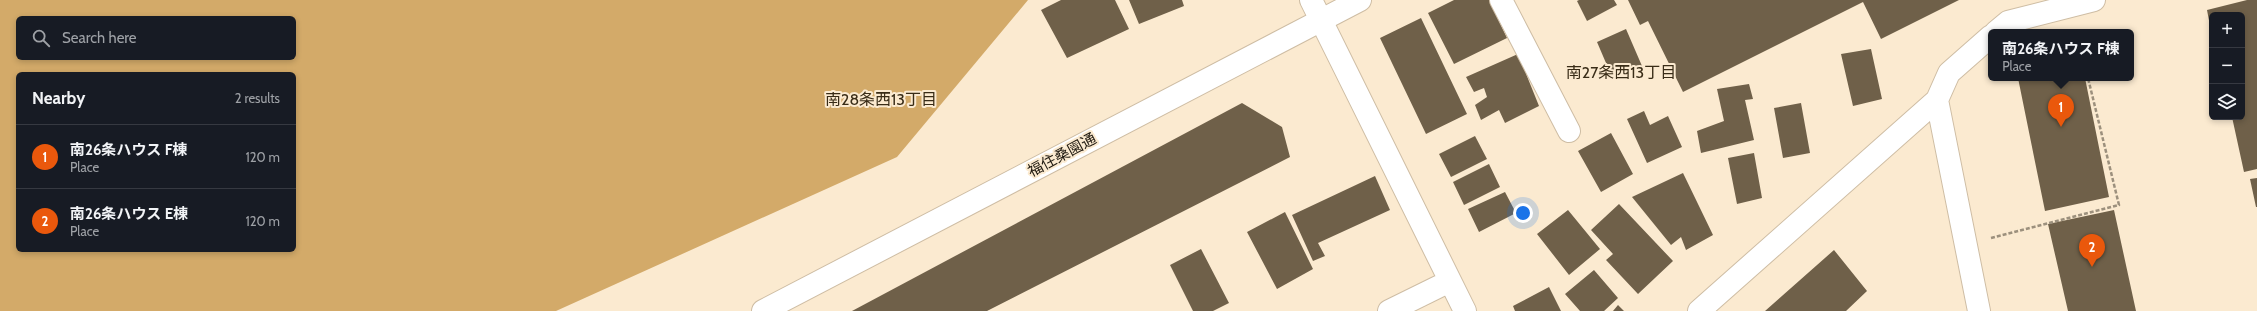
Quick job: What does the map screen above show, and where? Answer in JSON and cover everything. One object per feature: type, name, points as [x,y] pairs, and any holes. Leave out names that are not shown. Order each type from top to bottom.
[{"type":"street","points":[[1311,0],[1465,311]]},
{"type":"street","name":"福住桑園通","points":[[763,311],[1360,0]]},
{"type":"street","points":[[1501,0],[1569,130]]},
{"type":"street","points":[[2000,29],[2008,22],[2069,3],[2094,0]]},
{"type":"street","points":[[1699,311],[1937,100],[1949,73],[1988,39]]},
{"type":"street","points":[[1937,100],[1979,311]]},
{"type":"street","points":[[1389,311],[1450,281]]},
{"type":"path","points":[[1998,236],[2119,205],[2089,81]]},
{"type":"shaded area","points":[[0,0],[1028,0],[897,157],[556,311],[0,311]]},
{"type":"building","points":[[1061,0],[1115,0],[1129,29],[1067,58],[1041,10]]},
{"type":"building","points":[[1129,0],[1182,0],[1184,6],[1139,24]]},
{"type":"building","points":[[1454,0],[1489,0],[1507,38],[1454,64],[1428,13]]},
{"type":"building","points":[[1614,0],[1617,5],[1587,21],[1577,1]]},
{"type":"building","points":[[1628,0],[1959,0],[1881,39],[1863,2],[1683,92],[1648,21],[1640,25]]},
{"type":"building","points":[[2247,0],[2257,0],[2257,169],[2244,172],[2233,120],[2245,120],[2245,12],[2209,12],[2209,20],[2207,10]]},
{"type":"building","points":[[1421,18],[1467,114],[1426,134],[1380,38]]},
{"type":"building","points":[[1626,29],[1642,66],[1612,77],[1597,42]]},
{"type":"building","points":[[1871,49],[1882,99],[1853,106],[1841,54]]},
{"type":"building","points":[[1518,54],[1539,106],[1505,123],[1499,110],[1481,120],[1475,105],[1487,97],[1484,88],[1474,92],[1466,77]]},
{"type":"building","points":[[2019,81],[2086,81],[2109,197],[2045,211]]},
{"type":"building","points":[[1749,84],[1753,99],[1745,100],[1754,140],[1701,153],[1697,131],[1724,121],[1717,89]]},
{"type":"building","points":[[1242,103],[1282,127],[1290,157],[987,311],[852,311]]},
{"type":"building","points":[[1801,103],[1810,153],[1783,158],[1774,108]]},
{"type":"building","points":[[1644,111],[1650,125],[1668,116],[1682,147],[1647,163],[1627,119]]},
{"type":"building","points":[[1611,133],[1633,174],[1601,192],[1578,151]]},
{"type":"building","points":[[1475,136],[1487,159],[1451,177],[1439,154]]},
{"type":"building","points":[[1754,153],[1762,198],[1737,204],[1728,158]]},
{"type":"building","points":[[1489,164],[1500,187],[1464,205],[1453,182]]},
{"type":"building","points":[[1683,173],[1713,235],[1686,250],[1681,237],[1671,245],[1632,197]]},
{"type":"building","points":[[1375,176],[1390,210],[1318,243],[1325,256],[1313,261],[1292,215]]},
{"type":"building","points":[[2257,178],[2257,207],[2256,207],[2250,179]]},
{"type":"building","points":[[1505,192],[1516,213],[1479,232],[1468,209]]},
{"type":"building","points":[[1619,204],[1673,261],[1638,294],[1606,260],[1613,254],[1591,230]]},
{"type":"building","points":[[1568,210],[1600,249],[1569,275],[1537,234]]},
{"type":"building","points":[[2114,210],[2136,311],[2068,311],[2048,224]]},
{"type":"building","points":[[1285,212],[1313,269],[1277,289],[1247,232]]},
{"type":"building","points":[[1201,249],[1229,303],[1213,311],[1193,311],[1170,265]]},
{"type":"building","points":[[1834,250],[1867,291],[1846,311],[1765,311]]},
{"type":"building","points":[[1594,270],[1618,298],[1604,311],[1580,311],[1565,294]]},
{"type":"building","points":[[1549,287],[1561,311],[1515,311],[1513,306]]},
{"type":"building","points":[[1618,305],[1624,311],[1613,311]]},
{"type":"place","name":"南26条ハウス F棟","points":[[2061,127]]},
{"type":"place","name":"南26条ハウス E棟","points":[[2092,267]]},
{"type":"district","name":"南27条西13丁目","points":[[1621,72]]},
{"type":"district","name":"南28条西13丁目","points":[[881,99]]}]
